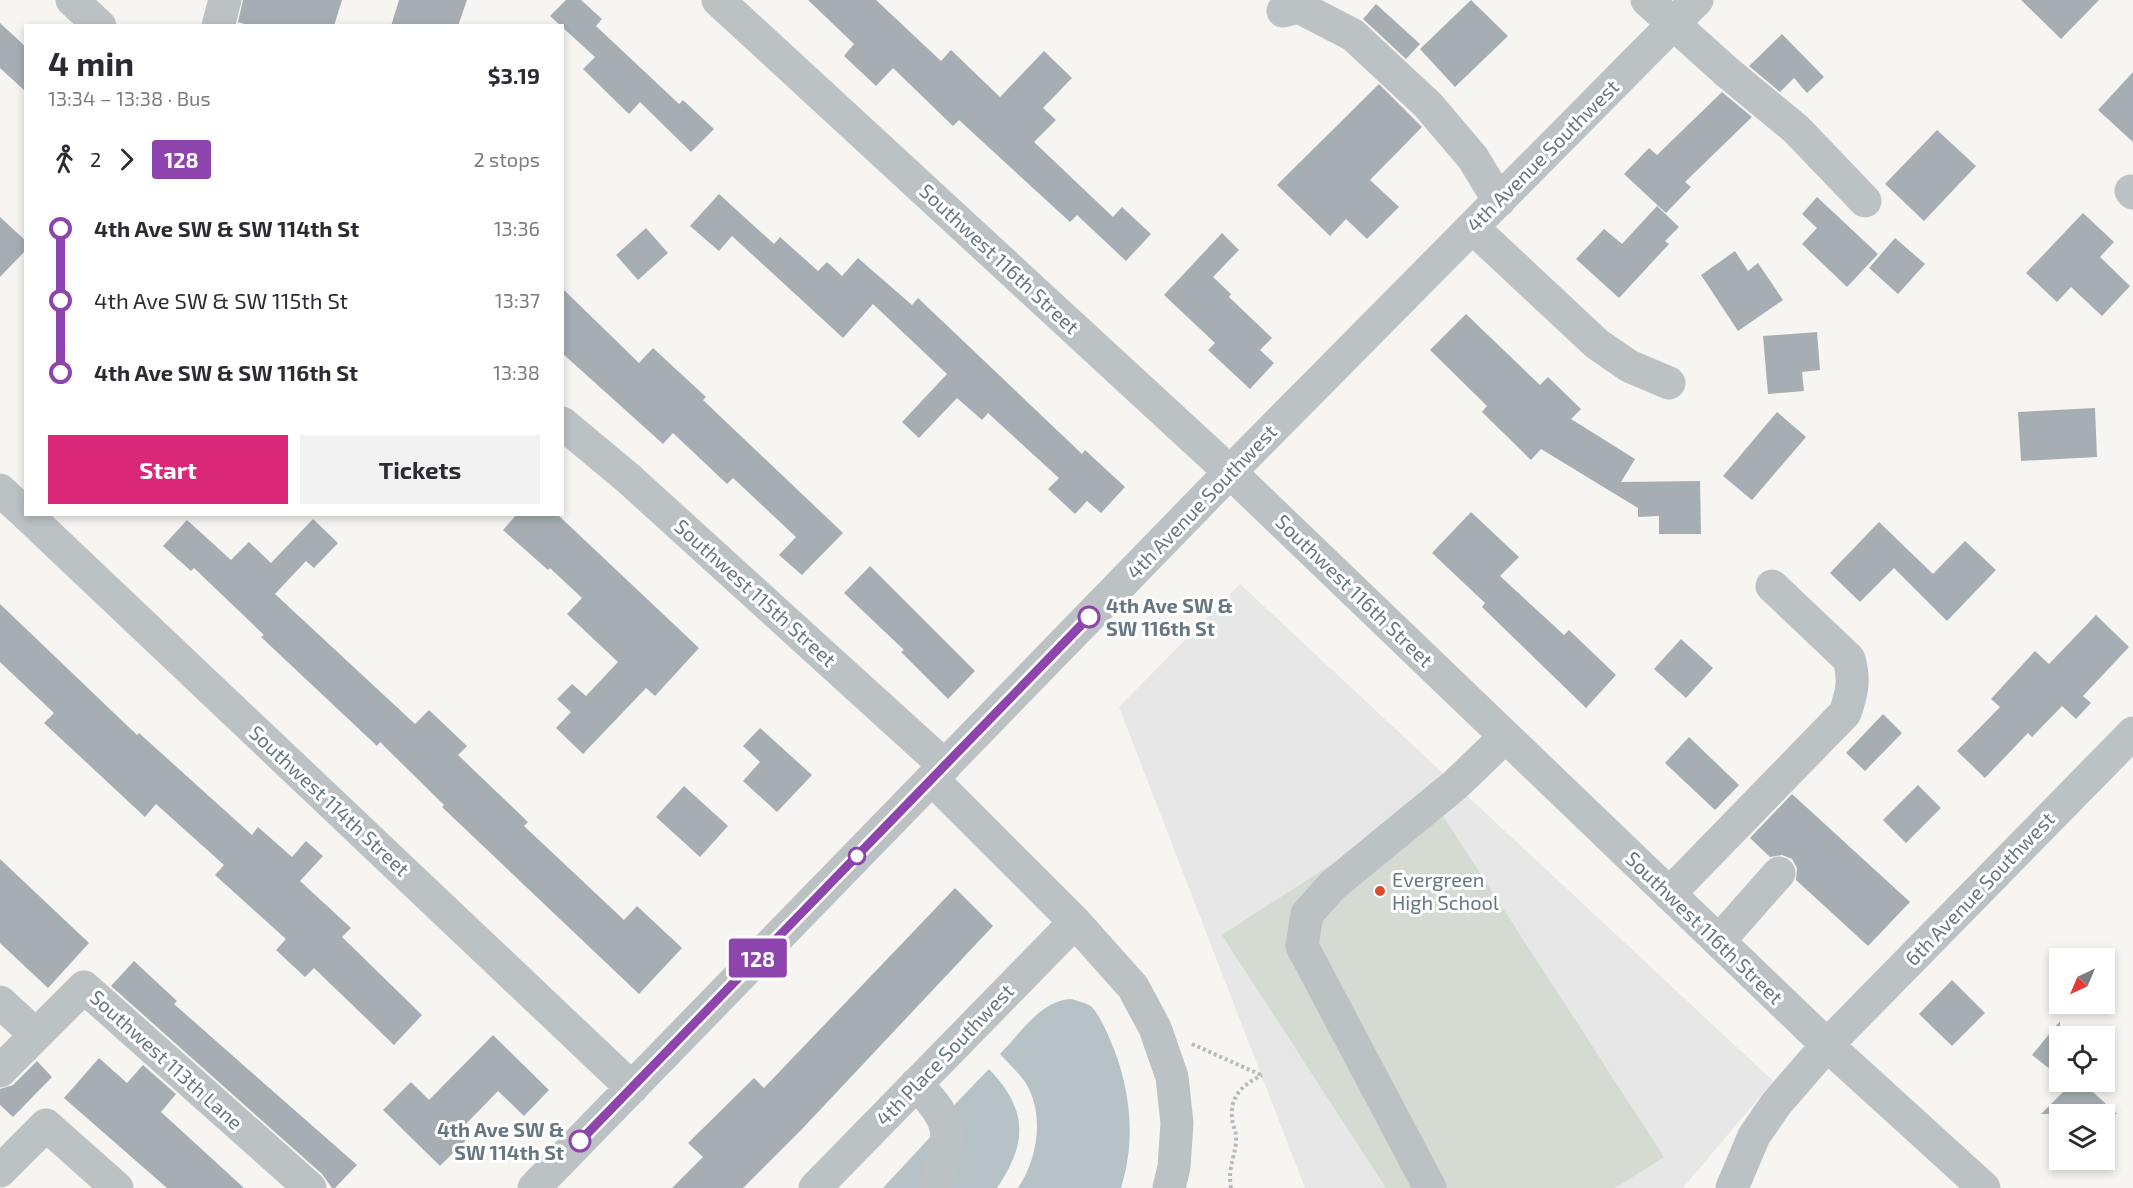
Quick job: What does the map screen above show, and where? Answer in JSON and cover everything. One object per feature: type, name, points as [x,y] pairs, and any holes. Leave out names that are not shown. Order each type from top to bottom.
[{"type":"street","points":[[72,0],[98,24]]},
{"type":"street","points":[[219,24],[225,0]]},
{"type":"street","name":"Southwest 116th Street","points":[[718,0],[1230,472],[1827,1045],[1984,1188]]},
{"type":"street","points":[[1647,0],[1796,129],[1865,201]]},
{"type":"street","name":"4th Avenue Southwest","points":[[534,1188],[1230,472],[1697,0]]},
{"type":"street","points":[[1283,11],[1299,7],[1353,35],[1428,105],[1473,158],[1499,201]]},
{"type":"street","points":[[1473,228],[1597,344],[1629,366],[1669,383]]},
{"type":"street","name":"Southwest 115th Street","points":[[564,425],[628,478],[939,772],[1133,987],[1155,1028],[1172,1077],[1177,1123],[1174,1167],[1169,1188]]},
{"type":"street","name":"Southwest 114th Street","points":[[0,490],[24,512]]},
{"type":"street","name":"Southwest 114th Street","points":[[28,516],[632,1088]]},
{"type":"street","points":[[1669,894],[1845,712],[1853,690],[1853,674],[1849,659],[1772,586]]},
{"type":"street","name":"6th Avenue Southwest","points":[[1732,1188],[1754,1136],[1776,1104],[1827,1045],[2133,733]]},
{"type":"street","points":[[1430,1188],[1302,946],[1307,914],[1333,885],[1455,785],[1505,737]]},
{"type":"street","points":[[1719,941],[1779,873]]},
{"type":"street","name":"4th Place Southwest","points":[[815,1188],[1075,922]]},
{"type":"street","name":"Southwest 113th Lane","points":[[0,1071],[84,987],[310,1188]]},
{"type":"street","points":[[0,1002],[36,1035]]},
{"type":"street","points":[[916,1084],[937,1106],[948,1128],[935,1188]]},
{"type":"street","points":[[0,1171],[46,1125],[117,1188]]},
{"type":"path","points":[[1155,1028],[1262,1076],[1241,1088],[1233,1099],[1232,1118],[1236,1138],[1229,1163],[1231,1188]]},
{"type":"shaded area","name":"Evergreen High School","points":[[1240,584],[1773,1081],[1683,1188],[1305,1188],[1119,707]]},
{"type":"shaded area","points":[[1432,799],[1664,1157],[1615,1188],[1386,1188],[1222,935]]},
{"type":"shaded area","points":[[1071,999],[1089,1005],[1097,1014],[1116,1053],[1122,1072],[1130,1130],[1126,1169],[1121,1188],[1018,1188],[1030,1164],[1037,1122],[1031,1094],[1025,1082],[1000,1054],[1032,1019],[1050,1005]]},
{"type":"shaded area","points":[[989,1069],[1011,1098],[1019,1127],[1014,1156],[997,1188],[883,1188],[934,1133],[935,1125]]},
{"type":"building","points":[[243,0],[342,0],[335,24],[244,24],[238,22]]},
{"type":"building","points":[[399,0],[467,0],[459,24],[392,24]]},
{"type":"building","points":[[566,0],[581,0],[602,19],[596,26],[679,104],[683,100],[714,129],[691,152],[640,102],[629,114],[583,69],[595,57],[564,29],[564,24],[559,24],[550,16]]},
{"type":"building","points":[[808,0],[876,0],[941,61],[951,50],[1000,97],[1044,51],[1072,78],[1043,108],[1056,120],[1034,142],[1113,217],[1122,207],[1151,234],[1126,261],[1077,215],[1070,222],[959,120],[953,126],[893,68],[876,86],[844,56],[854,44]]},
{"type":"building","points":[[1471,0],[1508,36],[1455,87],[1420,49]]},
{"type":"building","points":[[2021,0],[2099,0],[2061,39]]},
{"type":"building","points":[[1376,4],[1420,44],[1406,59],[1363,19]]},
{"type":"building","points":[[0,23],[24,45],[24,90],[0,68]]},
{"type":"building","points":[[1782,34],[1824,77],[1807,93],[1794,78],[1780,92],[1749,66]]},
{"type":"building","points":[[2133,72],[2133,142],[2098,110]]},
{"type":"building","points":[[1379,84],[1422,127],[1370,180],[1399,207],[1367,239],[1346,219],[1330,236],[1277,185]]},
{"type":"building","points":[[1722,92],[1752,117],[1685,182],[1691,187],[1666,213],[1624,174],[1649,148],[1657,155]]},
{"type":"building","points":[[1937,130],[1976,166],[1924,221],[1885,184]]},
{"type":"building","points":[[719,194],[774,244],[780,237],[818,271],[827,262],[842,276],[858,258],[912,305],[918,298],[1082,454],[1085,450],[1125,487],[1101,513],[1087,501],[1075,514],[1048,489],[1059,478],[988,413],[982,420],[957,398],[919,438],[902,422],[947,374],[873,304],[843,338],[732,236],[719,251],[690,226]]},
{"type":"building","points":[[1817,197],[1878,254],[1847,287],[1802,244],[1817,228],[1802,214]]},
{"type":"building","points":[[1657,206],[1679,227],[1665,241],[1669,244],[1619,298],[1576,259],[1604,229],[1622,244]]},
{"type":"building","points":[[2083,213],[2114,242],[2100,257],[2130,286],[2102,316],[2071,287],[2057,302],[2026,273]]},
{"type":"building","points":[[0,217],[24,239],[24,252],[0,277]]},
{"type":"building","points":[[646,228],[668,253],[638,280],[616,255]]},
{"type":"building","points":[[1222,233],[1239,250],[1213,277],[1231,294],[1229,297],[1272,338],[1260,350],[1274,363],[1250,389],[1208,350],[1215,343],[1164,295]]},
{"type":"building","points":[[1895,238],[1925,264],[1898,294],[1869,268]]},
{"type":"building","points":[[1735,251],[1748,271],[1758,263],[1783,300],[1738,331],[1701,275]]},
{"type":"building","points":[[564,290],[639,363],[653,348],[706,397],[703,400],[843,533],[802,575],[779,555],[796,537],[733,478],[727,484],[673,433],[663,444],[564,355]]},
{"type":"building","points":[[1466,314],[1540,385],[1548,377],[1581,409],[1571,419],[1635,459],[1621,482],[1700,481],[1701,534],[1659,534],[1659,516],[1638,517],[1638,508],[1541,449],[1531,460],[1482,412],[1487,406],[1430,350]]},
{"type":"building","points":[[1817,332],[1820,370],[1802,372],[1804,391],[1768,394],[1763,336]]},
{"type":"building","points":[[2095,408],[2097,457],[2021,461],[2018,412]]},
{"type":"building","points":[[1777,412],[1806,437],[1752,500],[1723,476]]},
{"type":"building","points":[[1471,512],[1519,557],[1500,576],[1564,635],[1569,630],[1616,675],[1586,708],[1482,607],[1485,603],[1432,553]]},
{"type":"building","points":[[515,516],[559,516],[699,648],[655,696],[646,688],[583,754],[556,728],[571,712],[557,699],[572,684],[586,696],[618,662],[567,614],[582,598],[550,568],[548,570],[503,530]]},
{"type":"building","points":[[313,519],[338,543],[314,568],[306,561],[275,594],[415,724],[429,710],[467,746],[458,755],[528,822],[524,826],[624,920],[637,906],[682,948],[639,994],[442,807],[444,805],[380,742],[377,746],[261,637],[264,635],[194,568],[191,571],[163,546],[187,520],[231,560],[249,542],[271,563]]},
{"type":"building","points":[[1879,522],[1933,574],[1965,541],[1996,570],[1947,621],[1894,568],[1860,602],[1830,573]]},
{"type":"building","points":[[870,566],[975,671],[948,699],[901,652],[904,650],[844,593]]},
{"type":"building","points":[[0,604],[137,735],[139,733],[252,835],[258,827],[292,857],[306,841],[323,856],[300,881],[351,928],[342,937],[422,1015],[394,1045],[314,968],[305,977],[276,950],[286,939],[215,875],[224,865],[156,804],[145,817],[44,723],[54,713],[0,662]]},
{"type":"building","points":[[2096,615],[2129,647],[2083,696],[2091,703],[2076,719],[2062,706],[2032,737],[2028,733],[1985,778],[1957,751],[2000,707],[1991,699],[2035,651],[2049,664]]},
{"type":"building","points":[[1681,639],[1713,668],[1686,698],[1654,669]]},
{"type":"building","points":[[1883,714],[1902,733],[1865,771],[1846,753]]},
{"type":"building","points":[[760,728],[812,775],[777,812],[743,781],[760,762],[743,746]]},
{"type":"building","points":[[1689,737],[1739,785],[1715,810],[1665,763]]},
{"type":"building","points":[[1918,785],[1941,808],[1906,843],[1883,820]]},
{"type":"building","points":[[684,786],[728,826],[700,857],[656,817]]},
{"type":"building","points":[[1792,794],[1910,902],[1868,946],[1796,880],[1797,868],[1792,859],[1782,855],[1770,857],[1750,838]]},
{"type":"building","points":[[0,859],[89,943],[48,988],[0,943]]},
{"type":"building","points":[[955,888],[993,926],[803,1128],[743,1188],[672,1188],[703,1157],[688,1143],[754,1078],[764,1088]]},
{"type":"building","points":[[134,961],[177,1001],[174,1004],[357,1165],[335,1188],[332,1188],[322,1174],[111,986]]},
{"type":"building","points":[[1952,980],[1985,1013],[1952,1046],[1919,1014]]},
{"type":"building","points":[[2049,1034],[2049,1068],[2032,1055]]},
{"type":"building","points":[[493,1035],[549,1090],[524,1116],[498,1091],[460,1130],[468,1138],[440,1166],[383,1110],[411,1082],[429,1100]]},
{"type":"building","points":[[99,1058],[127,1083],[143,1065],[176,1094],[161,1112],[244,1188],[167,1188],[64,1098]]},
{"type":"building","points":[[37,1061],[52,1077],[13,1117],[0,1105],[0,1089],[13,1085]]},
{"type":"building","points":[[2063,1092],[2093,1092],[2106,1104],[2051,1104]]},
{"type":"building","points":[[2049,1106],[2049,1114],[2041,1114]]},
{"type":"bus line","name":"128","points":[[580,1141],[1089,617]]},
{"type":"place","name":"4th Ave SW & SW 116th St","points":[[1089,617]]},
{"type":"place","name":"Evergreen High School","points":[[1380,891]]},
{"type":"place","name":"4th Ave SW & SW 114th St","points":[[580,1141]]}]
